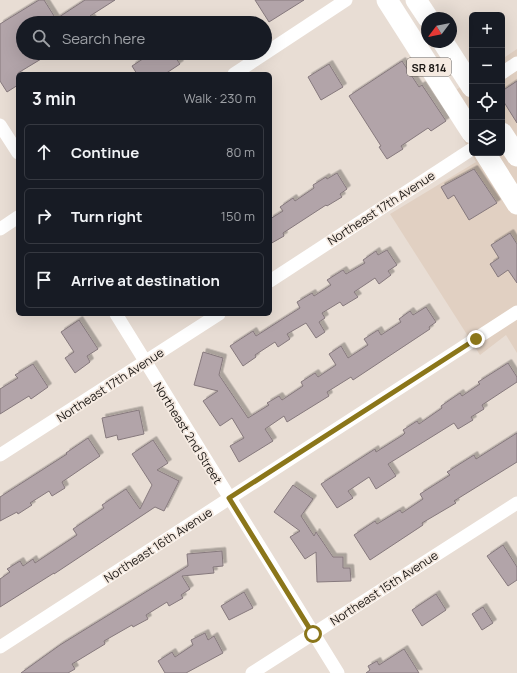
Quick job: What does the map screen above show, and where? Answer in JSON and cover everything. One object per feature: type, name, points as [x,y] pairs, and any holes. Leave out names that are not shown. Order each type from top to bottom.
[{"type":"main road","name":"SR 814","points":[[387,0],[469,128]]},
{"type":"main road","points":[[416,0],[424,12]]},
{"type":"main road","name":"SR 814","points":[[447,48],[470,84]]},
{"type":"main road","points":[[505,138],[517,156]]},
{"type":"main road","points":[[487,156],[517,204]]},
{"type":"main road","points":[[488,156],[517,190]]},
{"type":"street","points":[[272,49],[346,0]]},
{"type":"street","points":[[237,72],[255,60]]},
{"type":"street","points":[[505,71],[517,63]]},
{"type":"street","points":[[0,125],[16,150]]},
{"type":"street","name":"Northeast 17th Avenue","points":[[272,280],[469,151]]},
{"type":"street","points":[[0,229],[16,218]]},
{"type":"street","name":"Northeast 16th Avenue","points":[[0,646],[517,312]]},
{"type":"street","name":"Northeast 2nd Street","points":[[117,316],[338,673]]},
{"type":"street","name":"Northeast 17th Avenue","points":[[0,455],[216,316]]},
{"type":"street","name":"Northeast 15th Avenue","points":[[252,673],[517,503]]},
{"type":"shaded area","points":[[517,49],[517,353],[506,335],[480,355],[390,214],[476,162],[473,156],[505,156],[505,57]]},
{"type":"shaded area","points":[[469,81],[469,150],[441,100]]},
{"type":"building","points":[[39,0],[44,0],[54,16],[16,16],[16,60],[39,60],[20,72],[16,72],[16,86],[7,92],[0,81],[0,24]]},
{"type":"building","points":[[85,0],[115,0],[90,16],[61,16]]},
{"type":"building","points":[[255,0],[304,0],[272,20],[272,16],[265,16]]},
{"type":"building","points":[[141,60],[177,60],[180,64],[168,72],[136,72],[132,66]]},
{"type":"building","points":[[402,61],[419,87],[422,85],[446,121],[431,131],[428,128],[401,146],[403,149],[387,159],[379,147],[381,146],[349,96]]},
{"type":"building","points":[[329,64],[343,87],[321,100],[308,77]]},
{"type":"building","points":[[517,81],[517,123],[505,104],[505,89]]},
{"type":"building","points":[[474,169],[497,203],[469,220],[454,195],[448,199],[441,187]]},
{"type":"building","points":[[337,173],[347,189],[340,194],[342,197],[327,206],[326,205],[283,233],[284,236],[272,243],[272,218],[283,211],[280,207],[293,198],[295,201],[314,188],[313,185],[326,177],[327,179]]},
{"type":"building","points":[[510,233],[517,244],[517,283],[508,270],[498,277],[490,264],[499,258],[491,245]]},
{"type":"building","points":[[387,250],[397,265],[388,271],[391,275],[379,284],[375,278],[354,292],[358,297],[343,306],[340,302],[322,313],[325,318],[319,322],[325,332],[316,338],[306,323],[287,334],[290,339],[278,347],[275,342],[255,355],[256,357],[243,366],[230,346],[253,331],[256,336],[300,308],[297,302],[312,293],[314,296],[331,285],[327,280],[343,270],[346,274],[365,263],[363,260],[376,251],[378,255]]},
{"type":"building","points":[[426,307],[436,322],[429,327],[430,329],[353,380],[351,377],[327,392],[329,396],[287,422],[284,416],[265,429],[273,441],[239,462],[230,446],[244,438],[232,418],[220,426],[203,401],[218,391],[194,385],[203,352],[223,358],[219,375],[248,418],[269,405],[267,403],[279,396],[282,400],[303,386],[301,382],[315,373],[318,377],[336,365],[329,354],[341,346],[348,358],[368,345],[364,339],[378,330],[381,335],[401,322],[399,319],[410,311],[413,315]]},
{"type":"building","points":[[79,320],[98,349],[87,356],[90,362],[75,373],[65,358],[74,352],[61,332]]},
{"type":"building","points":[[508,363],[517,377],[517,382],[482,405],[484,409],[471,417],[473,420],[458,429],[454,423],[388,464],[396,476],[376,489],[369,477],[348,491],[353,498],[337,508],[321,484],[375,449],[376,452],[403,435],[405,433],[403,430],[417,421],[419,424],[442,408],[441,406],[460,393],[462,396],[480,384],[478,382]]},
{"type":"building","points":[[33,364],[48,387],[31,399],[29,396],[0,414],[0,389],[18,378],[15,375]]},
{"type":"building","points":[[139,410],[144,434],[118,440],[117,435],[106,438],[102,418]]},
{"type":"building","points":[[517,433],[517,462],[454,501],[456,503],[422,523],[423,525],[370,560],[354,535],[375,521],[377,524],[400,510],[402,513],[423,499],[420,494],[450,475],[447,472],[474,455],[476,459]]},
{"type":"building","points":[[88,438],[100,456],[62,482],[65,488],[52,496],[49,491],[30,503],[32,505],[18,514],[17,512],[0,521],[0,497],[67,454],[66,453]]},
{"type":"building","points":[[153,440],[168,463],[157,470],[179,481],[164,511],[155,507],[54,574],[0,607],[0,579],[10,572],[7,569],[20,561],[23,566],[33,559],[35,563],[77,535],[73,529],[104,508],[102,505],[126,489],[140,509],[152,485],[132,454]]},
{"type":"building","points":[[293,485],[313,499],[301,516],[314,536],[316,532],[333,557],[343,557],[343,568],[350,568],[351,581],[317,582],[316,552],[305,559],[290,537],[300,531],[274,512]]},
{"type":"building","points":[[503,545],[517,567],[517,580],[508,586],[487,556]]},
{"type":"building","points":[[222,551],[223,566],[213,567],[214,573],[182,576],[190,589],[181,595],[183,598],[169,606],[167,602],[146,615],[148,619],[133,627],[132,625],[104,641],[105,644],[72,664],[75,669],[68,673],[21,673],[60,645],[188,566],[187,554]]},
{"type":"building","points":[[244,592],[253,608],[229,620],[221,606]]},
{"type":"building","points":[[436,594],[446,610],[422,626],[412,610]]},
{"type":"building","points":[[483,607],[493,623],[482,630],[472,614]]},
{"type":"building","points":[[205,633],[208,640],[214,636],[223,653],[186,673],[165,673],[158,661],[172,652],[175,657],[193,645],[191,640]]},
{"type":"building","points":[[404,649],[419,673],[366,673],[370,670],[368,666],[377,661],[379,665]]},
{"type":"route","points":[[313,634],[229,498],[476,339]]}]
